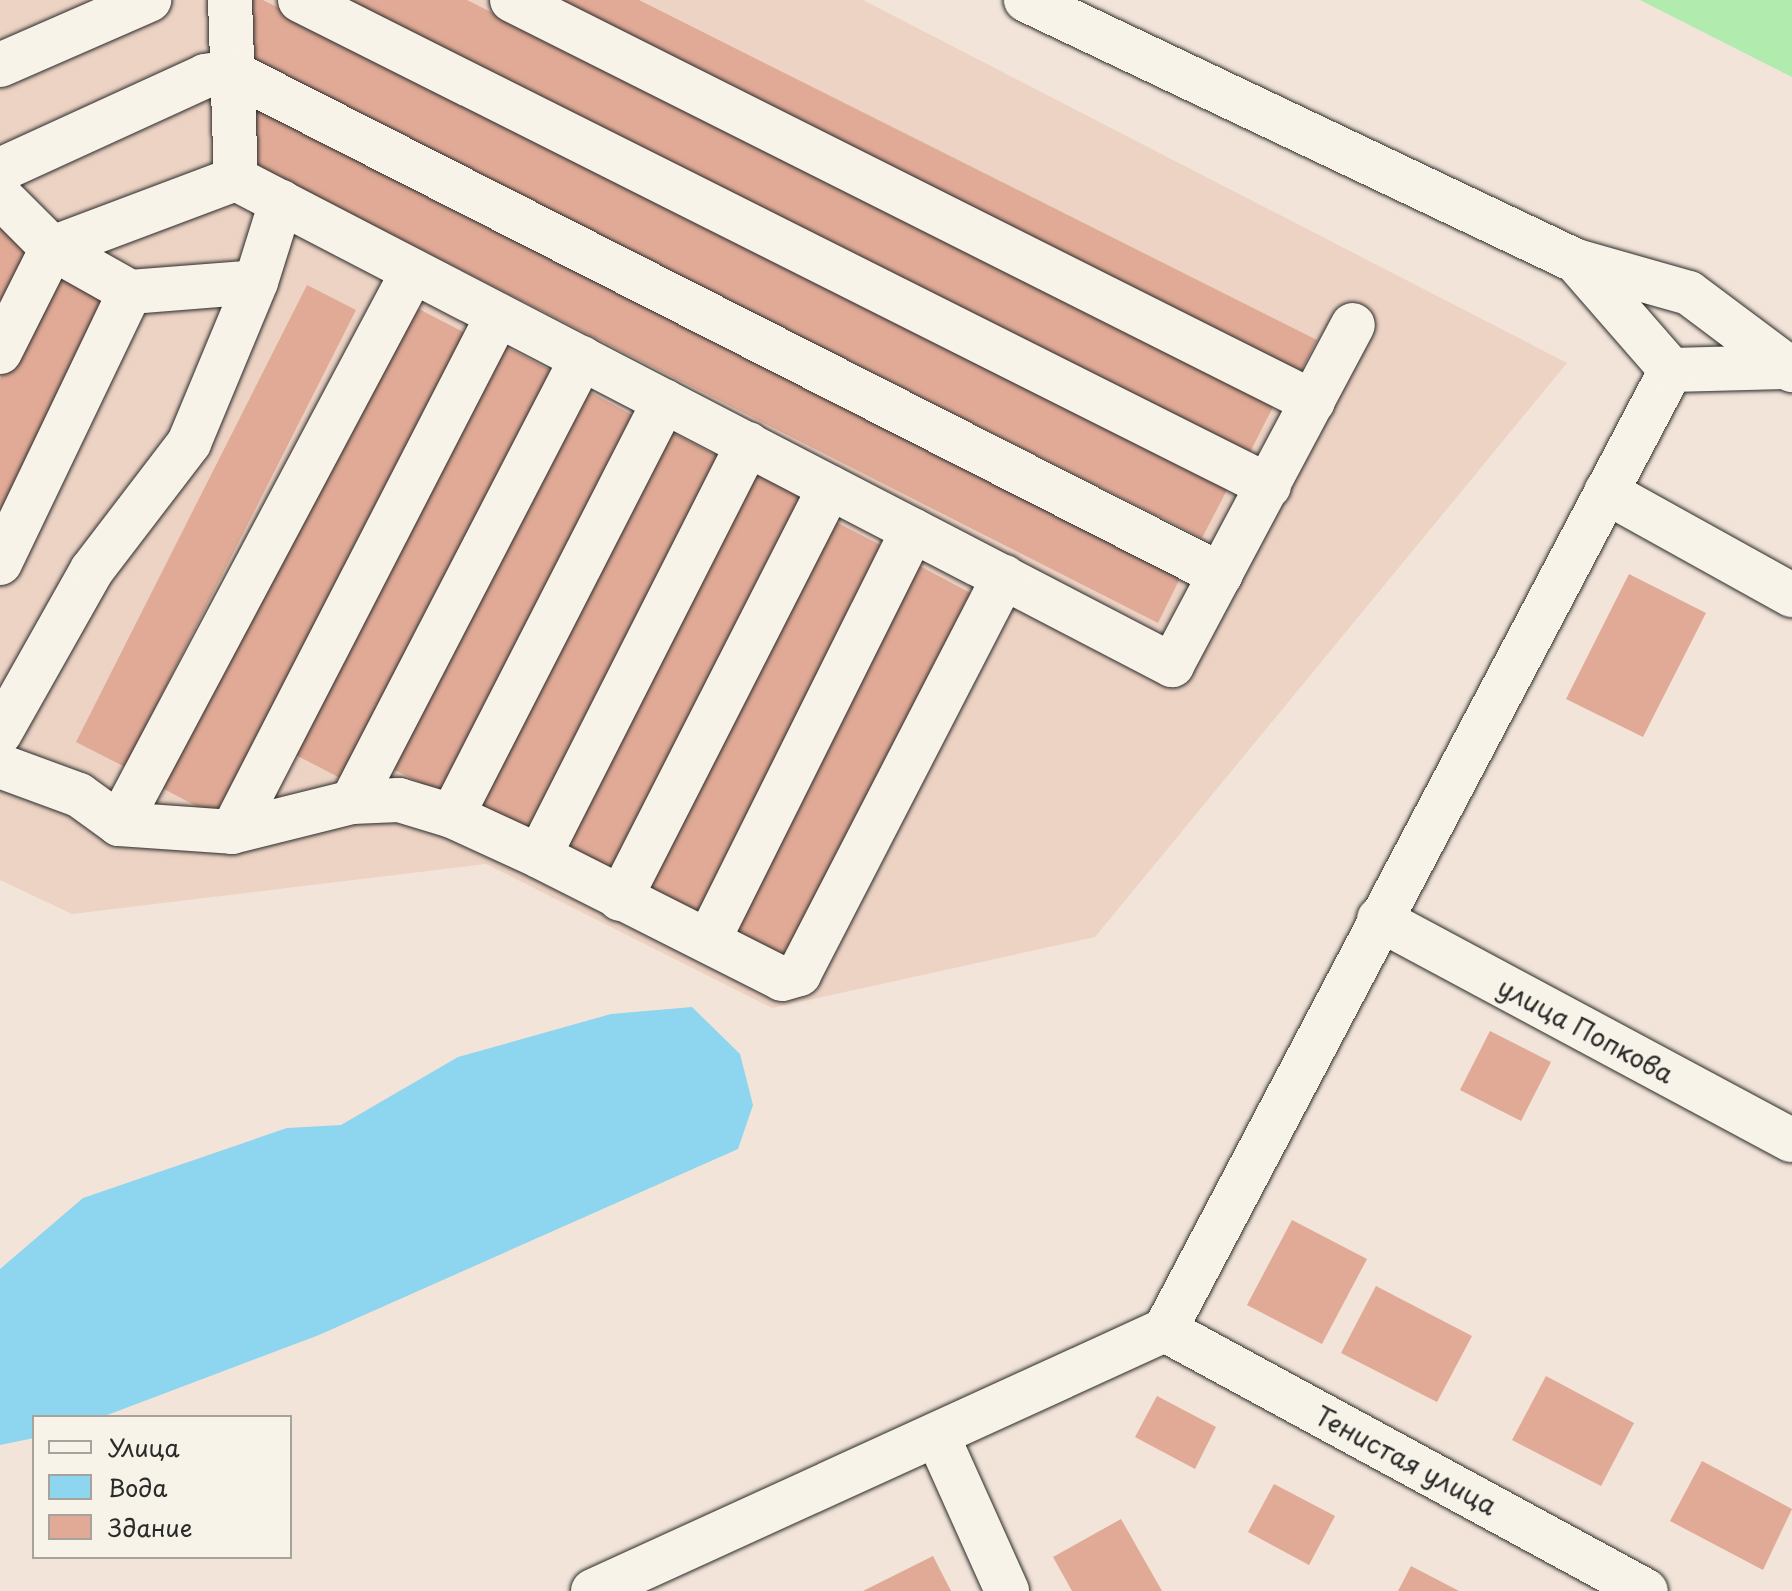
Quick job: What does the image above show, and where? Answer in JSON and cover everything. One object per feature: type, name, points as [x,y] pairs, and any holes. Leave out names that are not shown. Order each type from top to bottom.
[{"type":"street","points":[[0,65],[149,0]]},
{"type":"street","points":[[230,0],[236,179]]},
{"type":"street","points":[[300,0],[1269,486]]},
{"type":"street","points":[[512,0],[1313,402]]},
{"type":"street","points":[[1026,0],[1576,261],[1689,293],[1789,368]]},
{"type":"street","points":[[0,170],[205,76],[231,72],[1221,575]]},
{"type":"street","points":[[0,352],[52,248],[236,179],[1172,665],[1353,325]]},
{"type":"street","points":[[0,196],[52,248],[130,292],[256,282]]},
{"type":"street","points":[[0,733],[92,570],[189,443],[256,282],[281,202]]},
{"type":"street","points":[[1576,261],[1671,370],[1789,368]]},
{"type":"street","points":[[119,824],[413,271]]},
{"type":"street","points":[[0,563],[130,292]]},
{"type":"street","points":[[232,832],[498,315]]},
{"type":"street","points":[[352,802],[582,358]]},
{"type":"street","points":[[593,1591],[1165,1330],[1671,370]]},
{"type":"street","points":[[452,816],[664,401]]},
{"type":"street","points":[[539,856],[748,444]]},
{"type":"street","points":[[620,899],[830,487]]},
{"type":"street","points":[[1606,492],[1792,595]]},
{"type":"street","points":[[708,941],[913,530]]},
{"type":"street","points":[[0,766],[79,795],[119,824],[232,832],[352,802],[399,800],[452,816],[539,856],[782,979],[799,974],[1004,577]]},
{"type":"street","name":"улица Попкова","points":[[1379,919],[1792,1140]]},
{"type":"street","name":"Тенистая улица","points":[[1165,1330],[1646,1591]]},
{"type":"street","points":[[937,1435],[1007,1591]]},
{"type":"shaded area","points":[[0,0],[863,0],[1567,363],[1095,937],[772,1008],[486,864],[72,914],[0,880]]},
{"type":"green space","points":[[1640,0],[1792,0],[1792,77]]},
{"type":"water","points":[[692,1007],[740,1054],[753,1105],[738,1149],[319,1335],[107,1415],[32,1415],[32,1438],[0,1445],[0,1269],[83,1198],[287,1128],[341,1125],[458,1057],[611,1014]]},
{"type":"building","points":[[250,0],[263,0],[1229,486],[1202,538],[253,62]]},
{"type":"building","points":[[342,0],[467,0],[1274,405],[1249,454]]},
{"type":"building","points":[[551,0],[639,0],[1317,340],[1299,375]]},
{"type":"building","points":[[255,102],[1184,570],[1158,623],[258,167]]},
{"type":"building","points":[[0,221],[28,248],[0,303]]},
{"type":"building","points":[[54,271],[114,301],[0,529],[0,379]]},
{"type":"building","points":[[307,285],[356,310],[125,767],[76,742]]},
{"type":"building","points":[[415,307],[469,335],[215,816],[162,788]]},
{"type":"building","points":[[502,345],[554,372],[342,779],[290,752]]},
{"type":"building","points":[[588,391],[638,418],[440,793],[389,767]]},
{"type":"building","points":[[667,430],[720,457],[525,836],[472,809]]},
{"type":"building","points":[[750,471],[809,502],[611,877],[552,846]]},
{"type":"building","points":[[836,522],[892,551],[697,920],[642,891]]},
{"type":"building","points":[[918,565],[976,596],[784,961],[726,930]]},
{"type":"building","points":[[1629,574],[1706,613],[1643,737],[1566,699]]},
{"type":"building","points":[[1490,1031],[1551,1062],[1521,1121],[1460,1090]]},
{"type":"building","points":[[1292,1220],[1367,1259],[1322,1344],[1247,1305]]},
{"type":"building","points":[[1376,1286],[1472,1336],[1437,1402],[1341,1353]]},
{"type":"building","points":[[1546,1376],[1634,1423],[1601,1486],[1512,1440]]},
{"type":"building","points":[[1157,1396],[1216,1427],[1195,1469],[1135,1437]]},
{"type":"building","points":[[1702,1461],[1792,1509],[1763,1570],[1670,1521]]},
{"type":"building","points":[[1274,1484],[1335,1516],[1309,1565],[1248,1532]]},
{"type":"building","points":[[1121,1519],[1162,1591],[1072,1591],[1053,1557]]},
{"type":"building","points":[[933,1556],[951,1591],[863,1591]]},
{"type":"building","points":[[1411,1566],[1459,1591],[1398,1591]]}]
